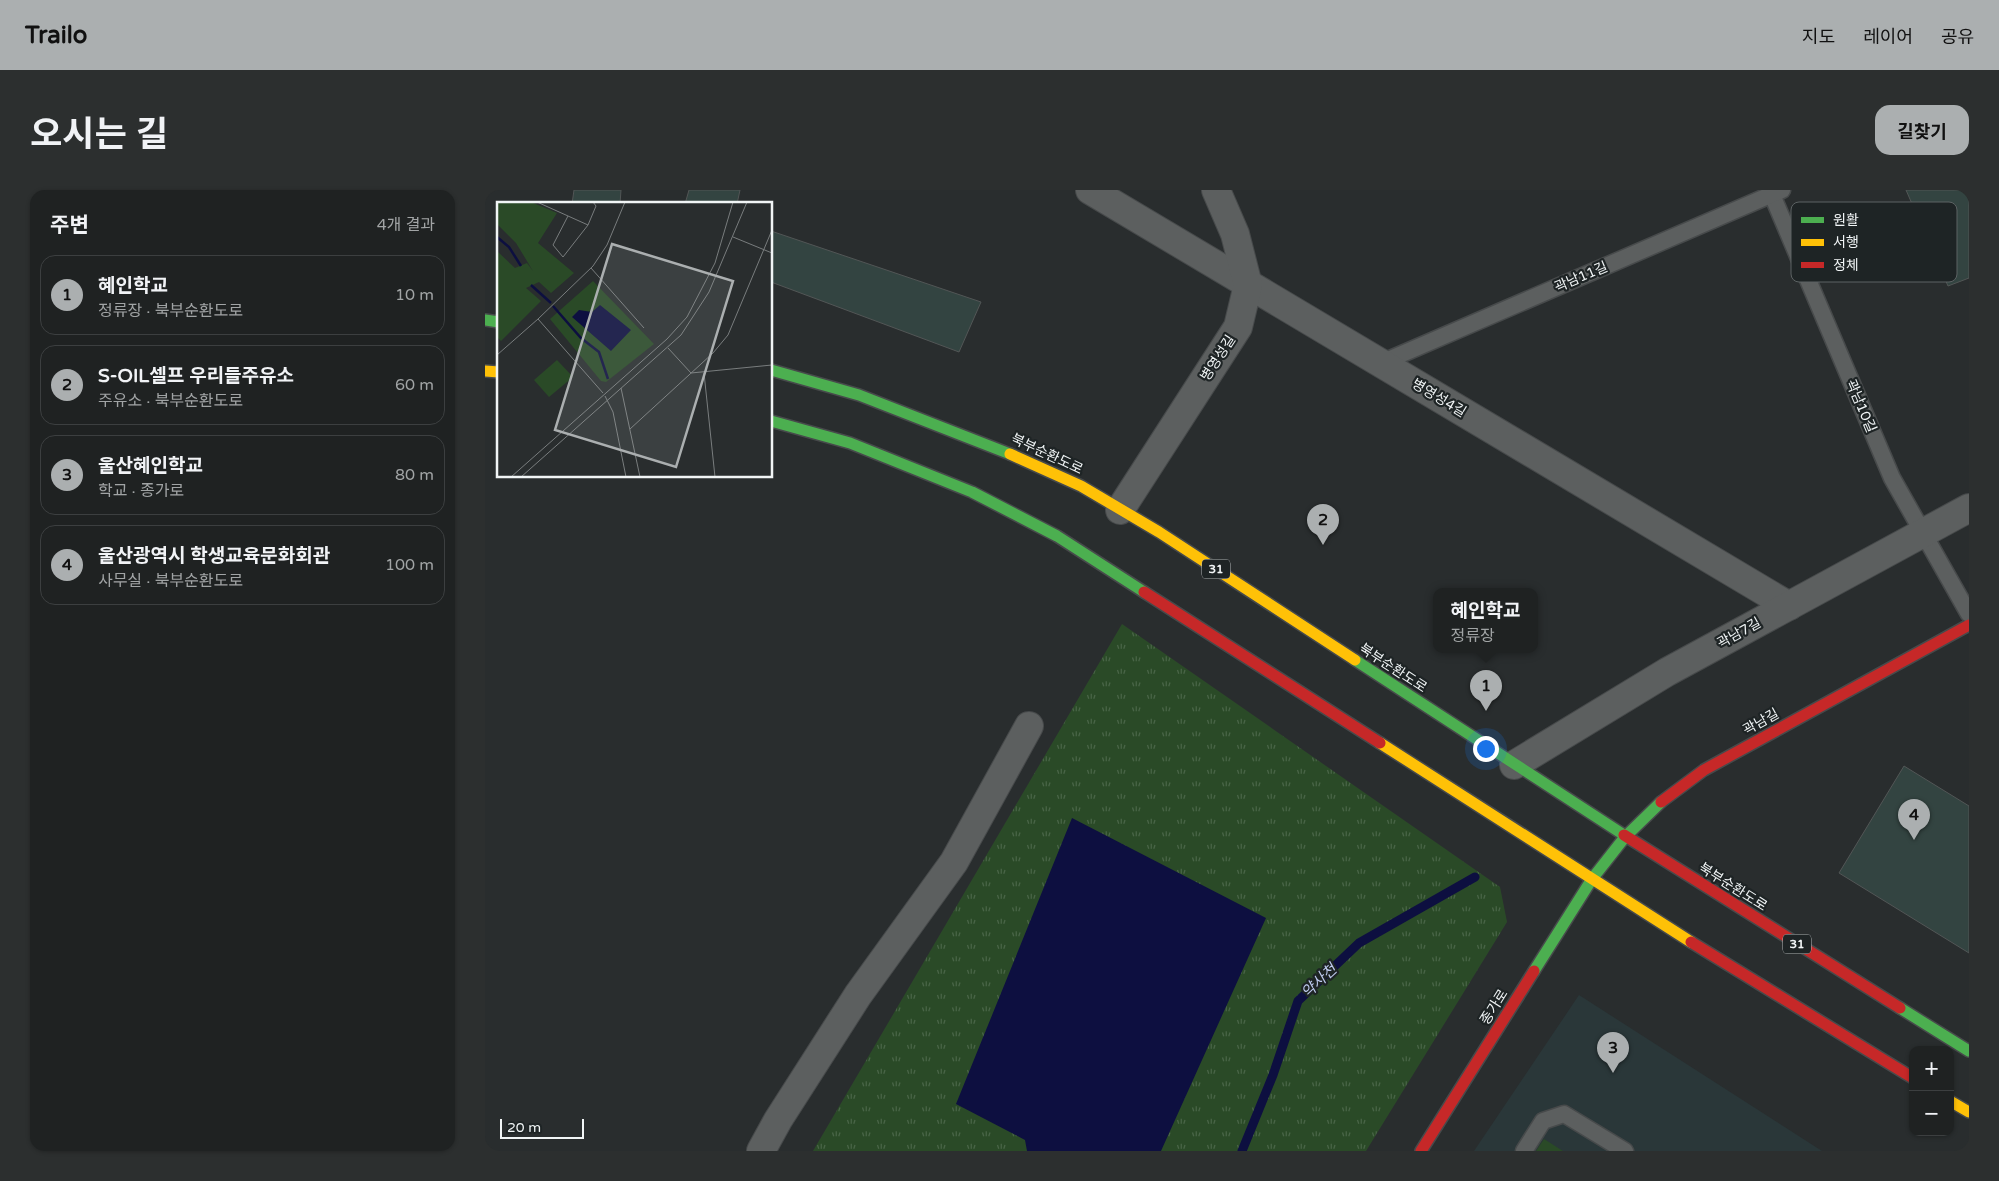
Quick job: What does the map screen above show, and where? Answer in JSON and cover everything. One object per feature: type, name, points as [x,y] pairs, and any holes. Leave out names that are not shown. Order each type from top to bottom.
[{"type":"main road","name":"북부순환도로","points":[[773,371],[859,396],[992,446],[1081,486],[1240,585],[1625,837],[1969,1051]]},
{"type":"main road","points":[[773,422],[850,443],[963,488],[1057,536],[1592,879],[1909,1076]]},
{"type":"main road","name":"곽남길","points":[[1592,879],[1625,837],[1665,799],[1704,770],[1969,625]]},
{"type":"main road","name":"종가로","points":[[1421,1151],[1592,879]]},
{"type":"main road","points":[[1954,1103],[1969,1112]]},
{"type":"street","name":"병영성4길","points":[[1090,190],[1789,606]]},
{"type":"street","name":"병영성길","points":[[1120,510],[1237,327],[1248,285],[1223,192]]},
{"type":"street","name":"곽남7길","points":[[1513,765],[1667,672],[1969,508]]},
{"type":"street","points":[[761,1151],[858,995],[954,862],[1029,726]]},
{"type":"lane","name":"곽남11길","points":[[1381,363],[1775,191]]},
{"type":"lane","name":"곽남10길","points":[[1775,191],[1791,230]]},
{"type":"lane","name":"곽남10길","points":[[1812,282],[1892,478],[1969,614]]},
{"type":"lane","points":[[1524,1151],[1543,1121],[1563,1114],[1625,1151]]},
{"type":"shaded area","points":[[1072,818],[1266,918],[1161,1151],[1027,1151],[1025,1140],[956,1104]]},
{"type":"shaded area","points":[[1579,995],[1822,1151],[1474,1151]]},
{"type":"green space","points":[[1122,624],[1500,887],[1507,922],[1366,1151],[813,1151]]},
{"type":"green space","points":[[1544,1139],[1563,1151],[1536,1151]]},
{"type":"building","points":[[574,190],[621,190],[620,202],[572,202]]},
{"type":"building","points":[[689,190],[740,190],[737,202],[686,202]]},
{"type":"building","points":[[1906,190],[1969,190],[1969,278],[1948,286],[1946,282],[1957,282],[1957,202],[1911,202]]},
{"type":"building","points":[[773,232],[981,302],[959,352],[773,283]]},
{"type":"building","points":[[1904,766],[1969,806],[1969,953],[1839,873]]},
{"type":"waterway","name":"약사천","points":[[1242,1151],[1273,1075],[1298,1001],[1359,943],[1475,877]]},
{"type":"traffic: fast","points":[[485,320],[497,322]]},
{"type":"traffic: fast","points":[[773,371],[859,395],[1010,454]]},
{"type":"traffic: fast","points":[[773,422],[850,443],[972,492],[1057,536],[1144,592]]},
{"type":"traffic: fast","points":[[1355,660],[1624,835]]},
{"type":"traffic: fast","points":[[1534,971],[1592,879],[1625,837],[1661,802]]},
{"type":"traffic: fast","points":[[1900,1008],[1969,1051]]},
{"type":"traffic: slow","points":[[485,371],[497,372]]},
{"type":"traffic: slow","points":[[1010,454],[1081,486],[1159,532],[1355,660]]},
{"type":"traffic: slow","points":[[1380,743],[1691,942]]},
{"type":"traffic: slow","points":[[1954,1103],[1969,1112]]},
{"type":"traffic: jam","points":[[1144,592],[1380,743]]},
{"type":"traffic: jam","points":[[1661,802],[1704,770],[1969,625]]},
{"type":"traffic: jam","points":[[1624,835],[1900,1008]]},
{"type":"traffic: jam","points":[[1691,942],[1909,1076]]},
{"type":"traffic: jam","points":[[1421,1151],[1534,971]]},
{"type":"place","name":"S-OIL셀프 우리들주유소","points":[[1323,545]]},
{"type":"place","name":"혜인학교","points":[[1486,711]]},
{"type":"place","name":"울산광역시 학생교육문화회관","points":[[1914,840]]},
{"type":"place","name":"울산혜인학교","points":[[1613,1073]]}]
